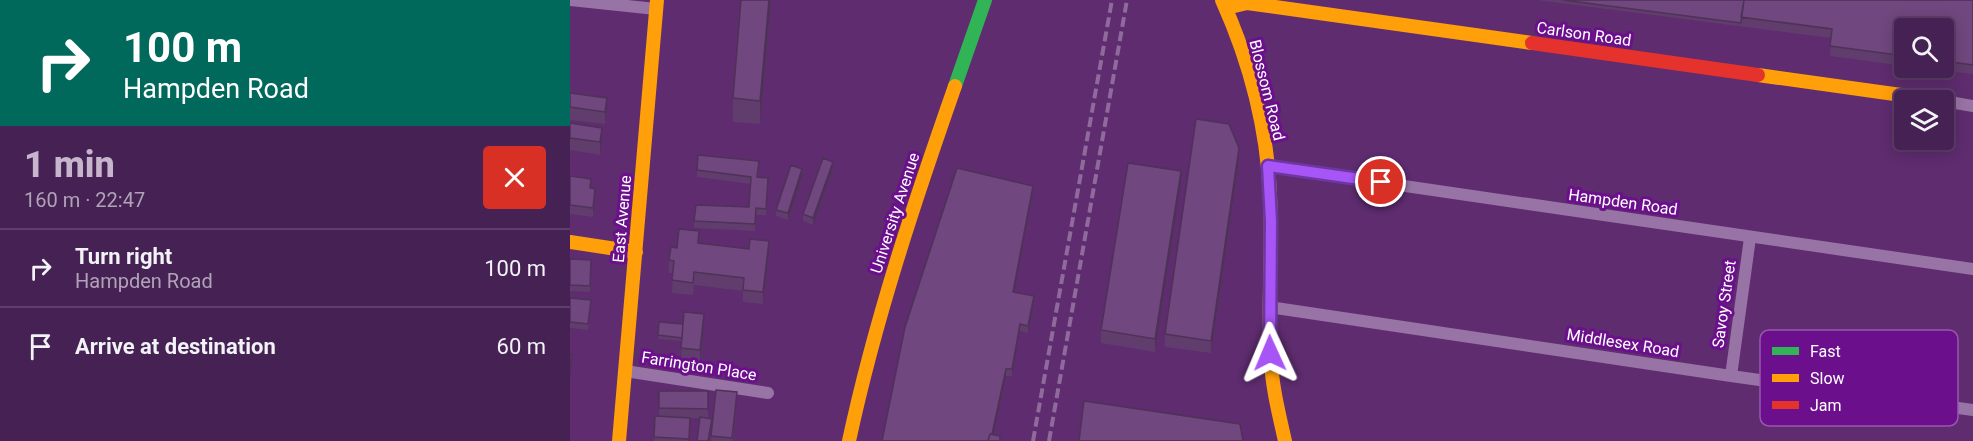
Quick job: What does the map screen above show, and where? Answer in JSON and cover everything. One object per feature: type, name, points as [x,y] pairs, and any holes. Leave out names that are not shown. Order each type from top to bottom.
[{"type":"street","points":[[570,0],[656,5]]},
{"type":"street","name":"University Avenue","points":[[849,441],[885,297],[985,0]]},
{"type":"street","name":"Carlson Road","points":[[1224,4],[1247,3],[1894,94]]},
{"type":"street","name":"Blossom Road","points":[[1224,4],[1253,87],[1268,166],[1271,221],[1270,353],[1275,400],[1285,441]]},
{"type":"street","name":"East Avenue","points":[[619,441],[656,5]]},
{"type":"street","points":[[1954,103],[1973,106]]},
{"type":"street","name":"Hampden Road","points":[[1268,166],[1973,269]]},
{"type":"street","name":"Savoy Street","points":[[1731,376],[1750,237]]},
{"type":"street","points":[[570,242],[636,252]]},
{"type":"street","name":"Middlesex Road","points":[[1269,307],[1760,380]]},
{"type":"street","name":"Farrington Place","points":[[625,371],[768,393]]},
{"type":"street","name":"Middlesex Road","points":[[1958,408],[1973,410]]},
{"type":"building","points":[[741,0],[769,0],[760,101],[733,98]]},
{"type":"building","points":[[1563,0],[1744,0],[1741,23]]},
{"type":"building","points":[[1744,0],[1973,0],[1973,65],[1954,62],[1954,18],[1894,18],[1894,55],[1830,46],[1832,29],[1741,17]]},
{"type":"building","points":[[570,93],[607,98],[605,112],[570,107]]},
{"type":"building","points":[[1196,119],[1229,124],[1239,148],[1211,341],[1165,334]]},
{"type":"building","points":[[570,123],[602,128],[600,142],[570,138]]},
{"type":"building","points":[[698,155],[759,161],[757,177],[768,178],[766,209],[756,208],[755,224],[694,221],[696,205],[749,207],[751,177],[697,170]]},
{"type":"building","points":[[823,158],[833,162],[813,218],[803,214]]},
{"type":"building","points":[[1128,163],[1181,171],[1155,339],[1101,330]]},
{"type":"building","points":[[791,165],[802,169],[788,213],[776,210]]},
{"type":"building","points":[[957,168],[1033,186],[1013,292],[1034,296],[1028,326],[1020,324],[1012,369],[1006,369],[992,434],[988,441],[882,441],[905,327]]},
{"type":"building","points":[[570,176],[591,179],[590,188],[595,189],[593,208],[570,205]]},
{"type":"building","points":[[679,229],[699,231],[698,243],[749,249],[750,239],[769,241],[763,292],[743,290],[744,278],[694,272],[693,283],[672,280],[674,261],[669,260],[671,247],[677,248]]},
{"type":"building","points":[[570,259],[591,260],[590,286],[570,285]]},
{"type":"building","points":[[570,298],[591,300],[588,324],[570,322]]},
{"type":"building","points":[[684,312],[704,314],[700,350],[681,348]]},
{"type":"building","points":[[659,322],[683,324],[682,338],[658,335]]},
{"type":"building","points":[[716,390],[737,392],[732,438],[711,436]]},
{"type":"building","points":[[659,391],[708,391],[708,409],[659,408]]},
{"type":"building","points":[[1084,401],[1240,424],[1243,441],[1079,441]]},
{"type":"building","points":[[655,416],[690,418],[689,439],[654,437]]},
{"type":"building","points":[[700,417],[712,419],[708,441],[697,441]]},
{"type":"building","points":[[990,434],[1000,436],[1000,441],[988,441]]},
{"type":"railway","points":[[1033,441],[1112,0]]},
{"type":"railway","points":[[1049,441],[1127,0]]},
{"type":"traffic: fast","points":[[955,86],[985,0]]},
{"type":"traffic: slow","points":[[619,441],[657,0]]},
{"type":"traffic: slow","points":[[1222,0],[1249,71],[1265,145],[1271,216],[1272,370],[1285,441]]},
{"type":"traffic: slow","points":[[1226,8],[1247,3],[1532,43]]},
{"type":"traffic: slow","points":[[1758,75],[1894,94]]},
{"type":"traffic: slow","points":[[849,441],[896,262],[955,86]]},
{"type":"traffic: slow","points":[[570,242],[636,252]]},
{"type":"traffic: jam","points":[[1532,43],[1758,75]]},
{"type":"route","points":[[1270,353],[1271,221],[1268,166],[1381,182]]}]
